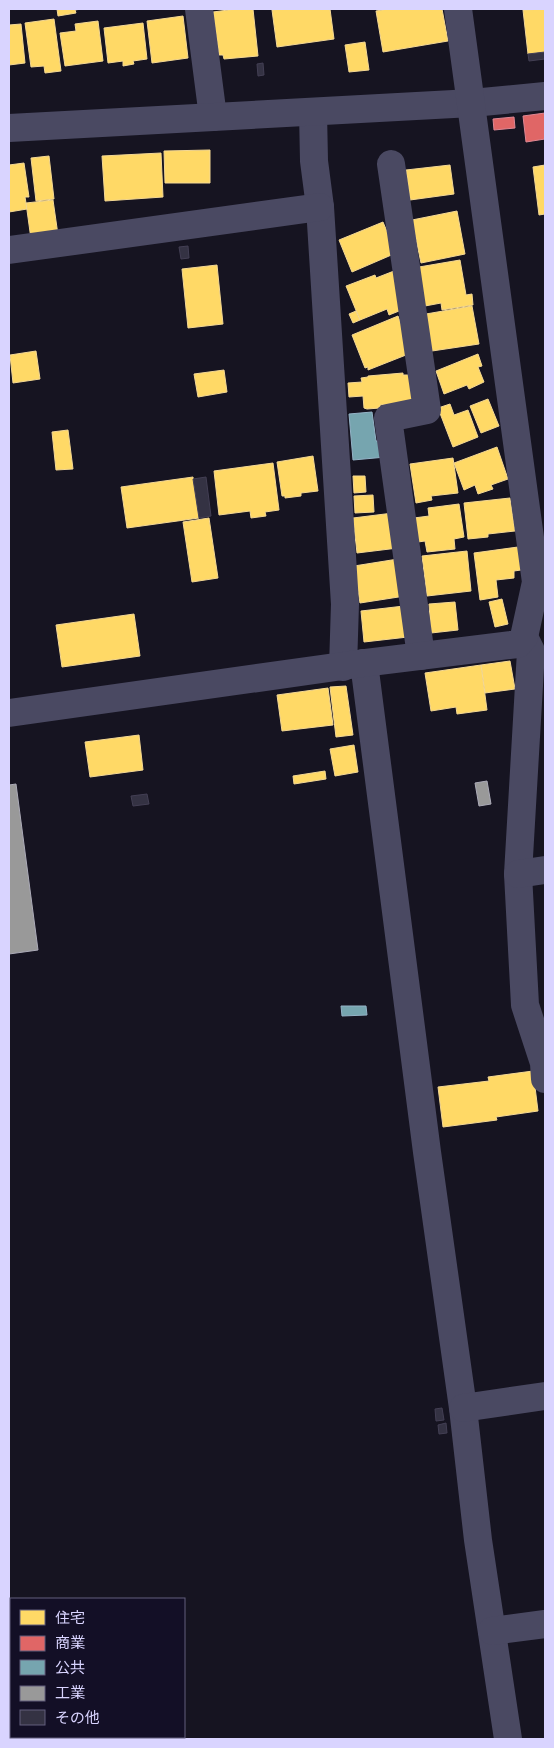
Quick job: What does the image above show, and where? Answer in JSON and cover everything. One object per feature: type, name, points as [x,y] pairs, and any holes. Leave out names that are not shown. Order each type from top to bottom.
[{"type":"street","points":[[200,9],[213,117]]},
{"type":"street","points":[[458,9],[536,582],[518,874],[525,1005],[544,1063],[545,1079]]},
{"type":"street","points":[[9,128],[472,103],[545,96]]},
{"type":"street","points":[[313,112],[314,160],[320,207],[345,604],[427,1152],[463,1408],[478,1540],[508,1739]]},
{"type":"street","points":[[391,164],[427,410],[388,418],[421,656]]},
{"type":"street","points":[[9,250],[320,207]]},
{"type":"street","points":[[9,712],[518,644],[532,628]]},
{"type":"street","points":[[518,874],[545,870]]},
{"type":"street","points":[[463,1408],[545,1396]]},
{"type":"street","points":[[492,1631],[545,1624]]},
{"type":"building: 住宅","points":[[57,9],[81,9],[75,10],[76,13],[58,16]]},
{"type":"building: 住宅","points":[[253,9],[258,56],[224,59],[223,55],[219,55],[213,12]]},
{"type":"building: 住宅","points":[[330,9],[334,39],[277,47],[272,10]]},
{"type":"building: 住宅","points":[[388,9],[442,9],[448,41],[383,52],[376,11]]},
{"type":"building: 住宅","points":[[545,9],[545,52],[528,54],[523,10]]},
{"type":"building: 住宅","points":[[183,16],[188,58],[152,63],[147,21]]},
{"type":"building: 住宅","points":[[54,19],[61,71],[45,73],[44,66],[31,67],[25,23]]},
{"type":"building: 住宅","points":[[98,21],[103,61],[65,66],[60,33],[76,31],[75,24]]},
{"type":"building: 住宅","points":[[143,23],[147,59],[133,61],[134,64],[123,66],[123,61],[108,63],[104,28]]},
{"type":"building: 住宅","points":[[21,24],[25,63],[9,65],[9,25]]},
{"type":"building: 住宅","points":[[365,42],[369,70],[349,72],[345,45]]},
{"type":"building: 住宅","points":[[210,150],[210,183],[165,183],[164,151]]},
{"type":"building: 住宅","points":[[161,153],[163,197],[105,201],[102,156]]},
{"type":"building: 住宅","points":[[49,156],[54,199],[36,201],[31,158]]},
{"type":"building: 住宅","points":[[24,163],[29,197],[25,197],[27,209],[9,212],[9,165]]},
{"type":"building: 住宅","points":[[450,165],[454,194],[410,200],[406,170]]},
{"type":"building: 住宅","points":[[545,165],[545,214],[539,215],[533,167]]},
{"type":"building: 住宅","points":[[53,200],[58,235],[31,239],[26,203]]},
{"type":"building: 住宅","points":[[457,211],[465,254],[421,263],[412,220]]},
{"type":"building: 住宅","points":[[383,222],[396,253],[352,272],[339,240]]},
{"type":"building: 住宅","points":[[460,260],[466,295],[472,294],[473,305],[442,310],[441,303],[425,306],[419,267]]},
{"type":"building: 住宅","points":[[217,265],[223,324],[188,328],[182,269]]},
{"type":"building: 住宅","points":[[394,271],[404,309],[389,315],[387,309],[360,320],[346,286],[375,275],[376,278]]},
{"type":"building: 住宅","points":[[472,306],[479,344],[432,351],[426,314]]},
{"type":"building: 住宅","points":[[356,311],[360,320],[353,323],[349,314]]},
{"type":"building: 住宅","points":[[398,316],[405,335],[402,336],[408,351],[406,355],[368,370],[368,367],[365,368],[352,335]]},
{"type":"building: 住宅","points":[[36,351],[40,379],[13,383],[10,355]]},
{"type":"building: 住宅","points":[[478,354],[482,366],[478,367],[484,382],[469,389],[467,385],[444,394],[436,371]]},
{"type":"building: 住宅","points":[[224,370],[227,392],[198,397],[194,374]]},
{"type":"building: 住宅","points":[[403,373],[403,375],[413,375],[414,402],[380,405],[380,408],[367,409],[364,408],[363,396],[349,397],[348,383],[362,382],[361,378],[368,376]]},
{"type":"building: 住宅","points":[[488,399],[499,426],[481,433],[470,406]]},
{"type":"building: 住宅","points":[[450,404],[454,415],[468,410],[478,437],[453,447],[438,408]]},
{"type":"building: 住宅","points":[[68,430],[73,469],[56,470],[52,432]]},
{"type":"building: 住宅","points":[[497,447],[508,479],[491,485],[493,489],[478,494],[475,485],[464,490],[454,463]]},
{"type":"building: 住宅","points":[[313,456],[318,491],[301,493],[301,496],[285,498],[285,496],[282,496],[277,462]]},
{"type":"building: 住宅","points":[[453,458],[458,493],[431,496],[432,500],[416,503],[410,464]]},
{"type":"building: 住宅","points":[[273,463],[279,510],[265,512],[266,516],[251,518],[250,511],[219,515],[214,471]]},
{"type":"building: 住宅","points":[[353,476],[365,476],[366,492],[354,493]]},
{"type":"building: 住宅","points":[[193,477],[199,518],[127,528],[121,487]]},
{"type":"building: 住宅","points":[[373,495],[374,512],[355,513],[354,496]]},
{"type":"building: 住宅","points":[[510,498],[515,531],[488,534],[488,537],[468,539],[464,503]]},
{"type":"building: 住宅","points":[[459,504],[464,537],[454,539],[455,549],[427,552],[425,541],[418,542],[414,518],[429,516],[428,508]]},
{"type":"building: 住宅","points":[[393,513],[398,548],[357,553],[353,518]]},
{"type":"building: 住宅","points":[[209,518],[218,578],[192,582],[183,522]]},
{"type":"building: 住宅","points":[[518,547],[521,570],[514,571],[514,578],[496,580],[498,597],[480,600],[474,553]]},
{"type":"building: 住宅","points":[[467,551],[471,591],[427,596],[422,556]]},
{"type":"building: 住宅","points":[[398,559],[405,596],[360,603],[354,566]]},
{"type":"building: 住宅","points":[[502,599],[508,624],[495,627],[489,602]]},
{"type":"building: 住宅","points":[[455,602],[458,630],[431,633],[429,604]]},
{"type":"building: 住宅","points":[[404,606],[408,637],[364,642],[361,611]]},
{"type":"building: 住宅","points":[[134,614],[140,656],[62,667],[56,625]]},
{"type":"building: 住宅","points":[[510,661],[515,689],[485,693],[481,665]]},
{"type":"building: 住宅","points":[[481,665],[487,710],[457,714],[456,707],[431,711],[425,673]]},
{"type":"building: 住宅","points":[[346,686],[353,735],[336,737],[330,687]]},
{"type":"building: 住宅","points":[[328,688],[333,725],[282,731],[277,695]]},
{"type":"building: 住宅","points":[[139,735],[143,770],[90,777],[85,742]]},
{"type":"building: 住宅","points":[[354,745],[358,772],[335,776],[330,749]]},
{"type":"building: 住宅","points":[[325,771],[326,779],[294,784],[293,776]]},
{"type":"building: 住宅","points":[[533,1071],[538,1111],[496,1117],[497,1120],[443,1127],[438,1087],[489,1081],[488,1077]]},
{"type":"building: 商業","points":[[545,113],[545,139],[526,142],[523,116]]},
{"type":"building: 商業","points":[[514,117],[515,128],[494,130],[493,119]]},
{"type":"building: 公共","points":[[372,412],[376,441],[384,441],[386,457],[353,460],[349,414]]},
{"type":"building: 公共","points":[[341,1006],[366,1006],[367,1015],[342,1016]]},
{"type":"building: 工業","points":[[487,781],[491,804],[479,806],[475,783]]},
{"type":"building: 工業","points":[[16,784],[38,950],[9,954],[9,785]]},
{"type":"building: その他","points":[[545,52],[545,59],[529,61],[528,54]]},
{"type":"building: その他","points":[[263,63],[264,75],[258,76],[257,64]]},
{"type":"building: その他","points":[[188,246],[189,258],[181,259],[179,247]]},
{"type":"building: その他","points":[[206,477],[211,516],[199,518],[193,479]]},
{"type":"building: その他","points":[[147,794],[149,804],[133,806],[131,796]]},
{"type":"building: その他","points":[[442,1408],[444,1420],[436,1421],[435,1409]]},
{"type":"building: その他","points":[[446,1423],[447,1433],[439,1434],[438,1425]]}]
